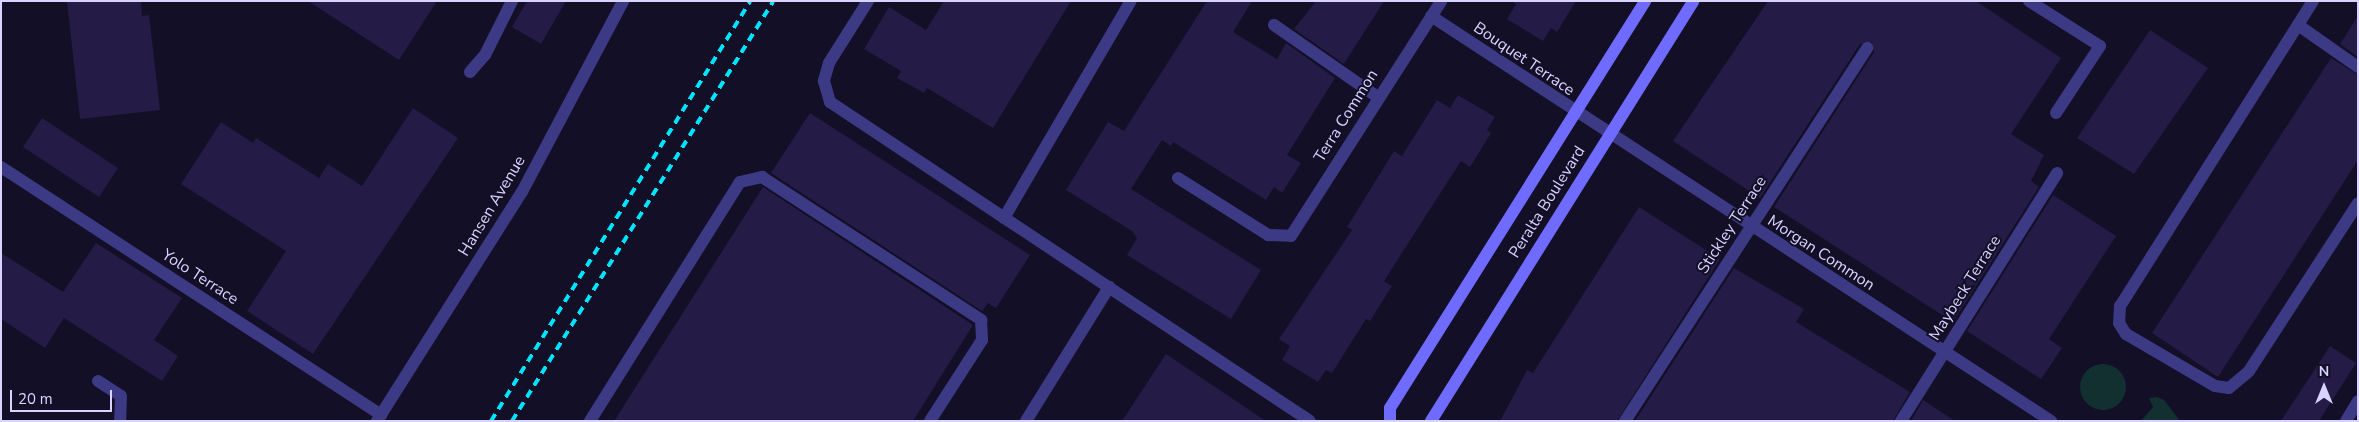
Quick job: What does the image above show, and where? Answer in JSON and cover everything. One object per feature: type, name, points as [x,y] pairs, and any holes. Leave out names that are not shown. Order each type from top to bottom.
[{"type":"street","points":[[470,72],[512,1]]},
{"type":"street","name":"Hansen Avenue","points":[[379,418],[522,192],[623,1]]},
{"type":"street","points":[[868,1],[829,63],[824,82],[830,102],[1310,421]]},
{"type":"street","points":[[1004,218],[1131,1]]},
{"type":"street","name":"Terra Common","points":[[1178,178],[1268,235],[1292,236],[1376,96],[1441,1]]},
{"type":"street","name":"Peralta Boulevard","points":[[1390,421],[1390,408],[1645,1]]},
{"type":"street","name":"Peralta Boulevard","points":[[1431,421],[1694,1]]},
{"type":"street","points":[[2029,1],[2100,46],[2056,113]]},
{"type":"street","points":[[2313,1],[2120,306],[2119,323],[2126,334],[2215,386],[2229,388],[2249,371],[2358,203]]},
{"type":"street","name":"Bouquet Terrace","points":[[1431,16],[1575,112]]},
{"type":"street","points":[[1274,25],[1376,96]]},
{"type":"street","points":[[2298,25],[2358,67]]},
{"type":"street","name":"Stickley Terrace","points":[[1625,421],[1868,48]]},
{"type":"street","name":"Morgan Common","points":[[1575,112],[2050,421]]},
{"type":"street","name":"Yolo Terrace","points":[[1,167],[379,418]]},
{"type":"street","name":"Maybeck Terrace","points":[[1901,421],[2057,173]]},
{"type":"street","points":[[590,421],[740,182],[762,177],[981,320],[982,340],[930,421]]},
{"type":"street","points":[[1026,421],[1108,287]]},
{"type":"street","points":[[98,381],[121,396],[120,421]]},
{"type":"street","points":[[2346,421],[2358,401]]},
{"type":"green space","points":[[2103,364],[2116,368],[2122,374],[2126,387],[2122,400],[2116,406],[2103,410],[2090,406],[2084,400],[2080,387],[2084,374],[2090,368]]},
{"type":"green space","points":[[2157,397],[2164,400],[2180,421],[2141,421],[2153,407],[2149,398]]},
{"type":"building","points":[[67,1],[141,1],[142,16],[149,15],[160,110],[80,119]]},
{"type":"building","points":[[308,1],[437,1],[399,60]]},
{"type":"building","points":[[527,1],[566,1],[541,44],[512,27]]},
{"type":"building","points":[[944,1],[1071,1],[993,128],[927,88],[924,93],[897,78],[901,71],[864,49],[889,7],[926,30]]},
{"type":"building","points":[[1207,1],[1252,1],[1233,32],[1277,59],[1286,43],[1335,78],[1287,155],[1301,163],[1282,193],[1274,187],[1266,200],[1173,142],[1171,146],[1162,140],[1131,189],[1261,270],[1231,319],[1127,255],[1137,238],[1132,231],[1066,190],[1108,122],[1124,131]]},
{"type":"building","points":[[1316,1],[1384,1],[1344,64],[1294,29]]},
{"type":"building","points":[[1511,1],[1576,1],[1557,32],[1551,28],[1543,41],[1507,19],[1516,4]]},
{"type":"building","points":[[1768,1],[1976,1],[2061,58],[2011,134],[2044,155],[2031,181],[2039,187],[1953,322],[1774,207],[1874,52],[1872,42],[1860,44],[1760,198],[1673,141]]},
{"type":"building","points":[[2358,16],[2358,57],[2340,44]]},
{"type":"building","points":[[2150,30],[2208,68],[2134,174],[2077,138]]},
{"type":"building","points":[[2331,58],[2358,75],[2358,160],[2218,377],[2152,333]]},
{"type":"building","points":[[1458,95],[1495,117],[1487,130],[1491,133],[1470,167],[1461,161],[1384,281],[1392,286],[1370,321],[1366,319],[1332,373],[1326,370],[1318,382],[1282,360],[1290,346],[1279,339],[1352,230],[1347,227],[1394,151],[1402,156],[1437,100],[1450,108]]},
{"type":"building","points":[[413,108],[458,138],[313,354],[247,311],[286,251],[181,184],[221,122],[253,143],[256,138],[319,178],[328,164],[362,186]]},
{"type":"building","points":[[810,113],[1030,255],[996,308],[988,303],[982,311],[771,173]]},
{"type":"building","points":[[42,118],[118,168],[99,197],[23,147]]},
{"type":"building","points":[[763,187],[973,325],[913,421],[614,421]]},
{"type":"building","points":[[2053,195],[2116,236],[2049,339],[2062,348],[2041,379],[1967,331]]},
{"type":"building","points":[[1639,207],[1720,259],[1617,421],[1500,421],[1527,370],[1533,373]]},
{"type":"building","points":[[96,243],[182,298],[154,340],[178,356],[162,381],[64,318],[45,348],[1,319],[1,253],[63,292]]},
{"type":"building","points":[[1734,268],[1804,309],[1796,322],[1910,392],[1893,421],[1635,421]]},
{"type":"building","points":[[2330,346],[2356,363],[2319,421],[2281,421]]},
{"type":"building","points":[[1166,354],[1266,421],[1122,421]]},
{"type":"building","points":[[1923,400],[1955,421],[1911,421]]},
{"type":"railway","points":[[491,421],[750,1]]},
{"type":"railway","points":[[512,421],[773,1]]}]
